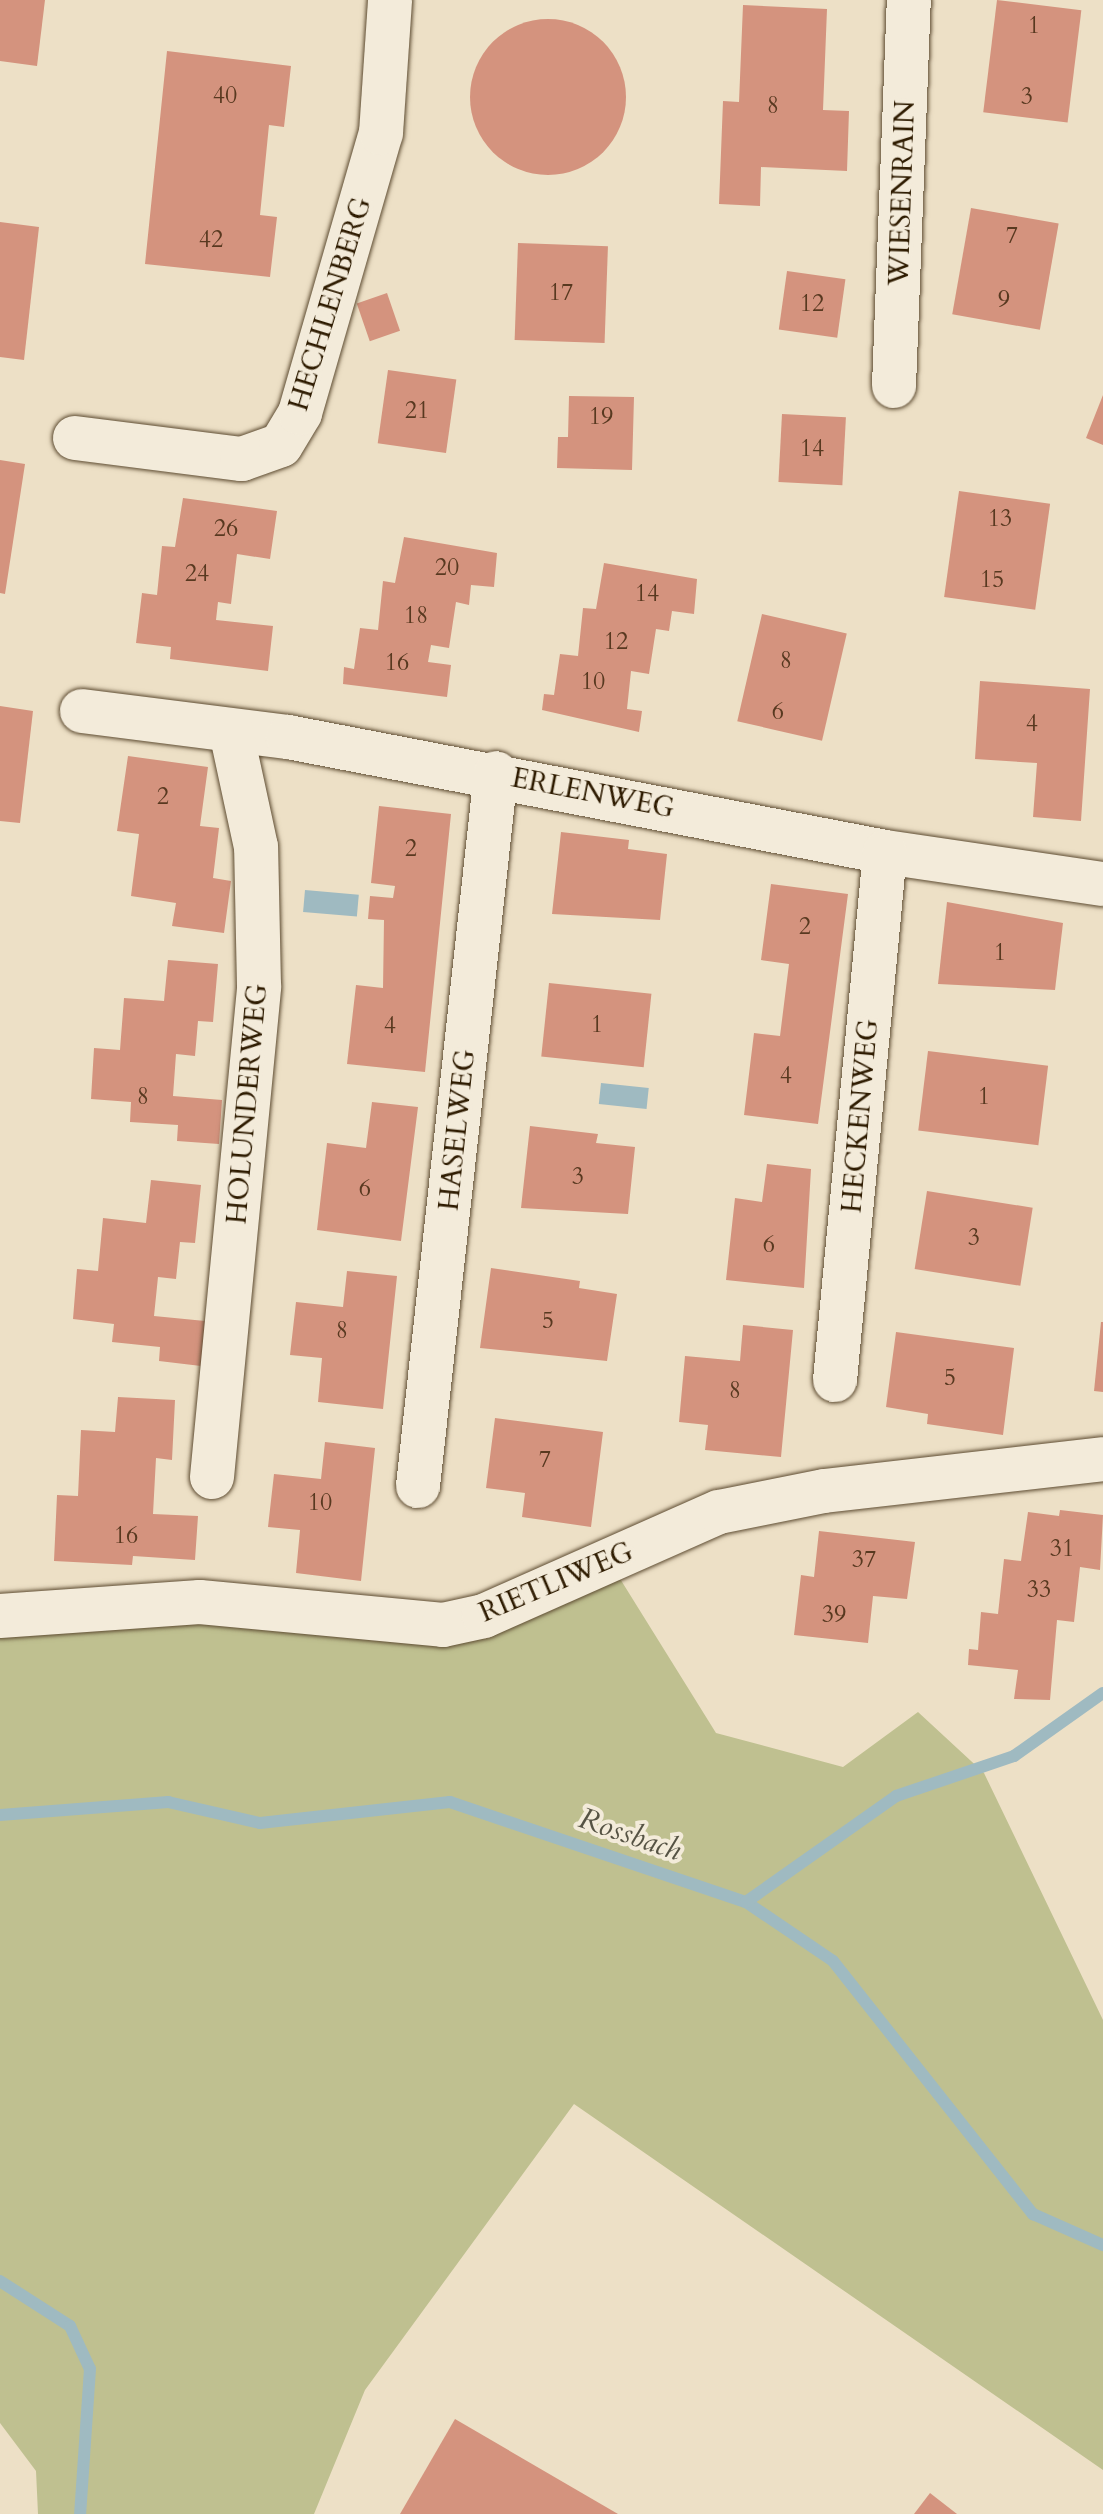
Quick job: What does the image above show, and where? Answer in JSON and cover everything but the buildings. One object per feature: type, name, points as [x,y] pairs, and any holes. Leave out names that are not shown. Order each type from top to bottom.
[{"type":"street","name":"HECHLENBERG","points":[[75,438],[242,459],[281,445],[300,413],[381,133],[390,0]]},
{"type":"street","name":"WIESENRAIN","points":[[894,386],[909,0]]},
{"type":"street","name":"ERLENWEG","points":[[82,711],[496,773],[885,852],[1103,884]]},
{"type":"street","name":"HOLUNDERWEG","points":[[212,1477],[259,986],[256,847],[231,731]]},
{"type":"street","name":"HASELWEG","points":[[418,1486],[496,773]]},
{"type":"street","name":"HECKENWEG","points":[[835,1380],[885,852]]},
{"type":"street","name":"RIETLIWEG","points":[[0,1616],[200,1602],[443,1625],[484,1616],[719,1512],[824,1491],[1103,1459]]},
{"type":"green space","points":[[609,1561],[716,1733],[843,1767],[918,1712],[984,1773],[1103,2020],[1103,2470],[574,2104],[365,2390],[314,2514],[38,2514],[36,2471],[0,2423],[0,1616],[405,1626]]},
{"type":"water","points":[[305,890],[359,895],[357,917],[303,912]]},
{"type":"water","points":[[601,1083],[649,1088],[647,1109],[599,1104]]},
{"type":"waterway","points":[[746,1902],[896,1796],[1014,1756],[1103,1693]]},
{"type":"waterway","name":"Rossbach","points":[[0,1815],[168,1802],[260,1823],[450,1802],[746,1902],[833,1961],[1033,2214],[1103,2245]]},
{"type":"waterway","points":[[0,2281],[70,2326],[90,2369],[80,2514]]}]
